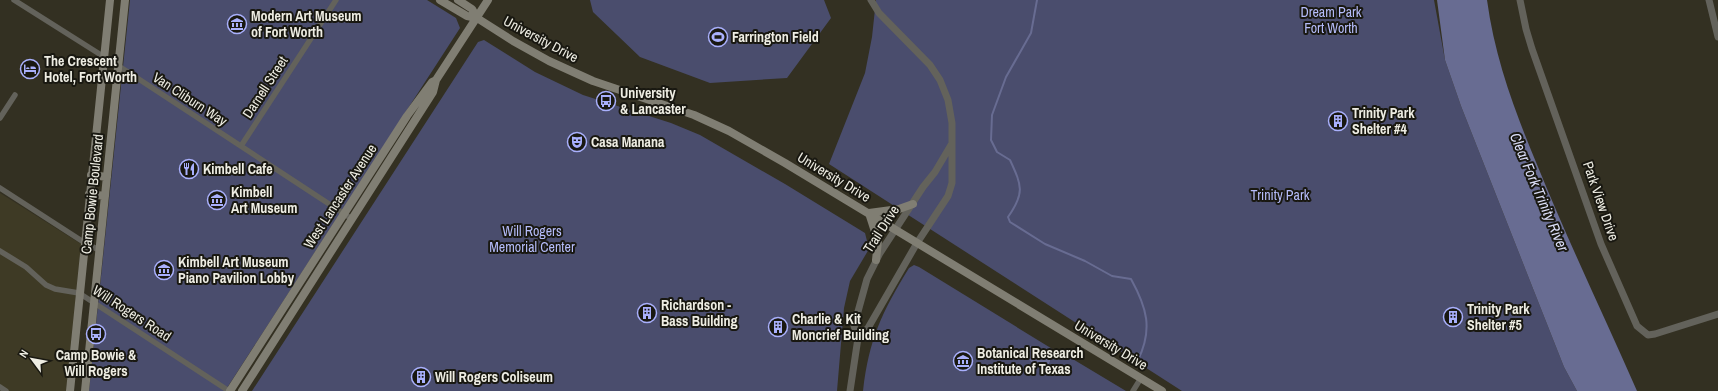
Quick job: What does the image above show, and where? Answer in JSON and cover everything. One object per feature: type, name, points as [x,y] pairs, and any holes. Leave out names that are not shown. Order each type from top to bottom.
[{"type":"main road","name":"Camp Bowie Boulevard","points":[[70,391],[110,0]]},
{"type":"main road","name":"Camp Bowie Boulevard","points":[[85,391],[125,0]]},
{"type":"main road","name":"University Drive","points":[[440,0],[467,16],[477,18],[513,41],[558,65],[593,80],[694,115],[729,131],[869,213],[1161,391]]},
{"type":"main road","name":"University Drive","points":[[458,0],[472,9],[477,18]]},
{"type":"main road","name":"West Lancaster Avenue","points":[[242,391],[433,92],[436,80],[488,0]]},
{"type":"main road","name":"West Lancaster Avenue","points":[[229,391],[407,116],[432,82],[436,80]]},
{"type":"main road","points":[[91,175],[107,177]]},
{"type":"main road","points":[[89,194],[105,196]]},
{"type":"main road","points":[[876,260],[878,241],[869,213],[899,209],[913,204]]},
{"type":"street","name":"Van Cliburn Way","points":[[14,0],[352,219]]},
{"type":"street","name":"Darnell Street","points":[[241,146],[336,0]]},
{"type":"street","name":"Trail Drive","points":[[858,338],[868,328],[917,243],[948,196],[952,183],[952,123],[948,100],[940,80],[930,65],[879,13],[871,0]]},
{"type":"street","name":"Park View Drive","points":[[1520,0],[1526,29],[1532,48],[1601,244],[1637,326],[1648,335],[1655,334],[1718,314]]},
{"type":"street","points":[[1709,0],[1718,37]]},
{"type":"street","points":[[0,118],[15,96]]},
{"type":"street","name":"Trail Drive","points":[[850,391],[858,338],[854,326],[867,279],[876,260],[944,159],[952,143]]},
{"type":"street","points":[[0,188],[84,243],[99,250]]},
{"type":"street","name":"Will Rogers Road","points":[[0,251],[26,267],[46,285],[55,289],[79,293],[94,302],[229,391]]},
{"type":"street","points":[[1133,391],[1141,378]]},
{"type":"street","points":[[0,387],[6,391]]},
{"type":"shaded area","points":[[0,193],[81,244],[66,391],[0,391]]},
{"type":"green space","points":[[130,0],[427,0],[456,18],[460,28],[225,391],[89,391]]},
{"type":"green space","name":"Farrington Field","points":[[590,0],[824,0],[831,18],[787,78],[710,83],[640,57],[593,12]]},
{"type":"green space","name":"Trinity Park","points":[[876,0],[1434,0],[1445,60],[1461,106],[1564,367],[1577,391],[1182,391],[829,164],[865,73],[872,37]]},
{"type":"green space","name":"Will Rogers Memorial Center","points":[[484,40],[535,72],[583,95],[671,123],[700,135],[785,184],[865,233],[869,249],[850,281],[844,308],[837,391],[252,391],[478,42]]},
{"type":"green space","points":[[914,265],[1054,350],[1061,352],[1126,391],[863,391],[869,356],[878,326],[891,298],[909,268]]},
{"type":"water","name":"Clear Fork Trinity River","points":[[1437,0],[1487,0],[1495,43],[1521,126],[1562,224],[1637,391],[1577,391],[1564,367],[1461,106],[1445,60]]},
{"type":"water","points":[[1030,346],[1050,353],[1050,361],[1046,371],[1035,365],[1027,356],[1025,348]]},
{"type":"waterway","points":[[1037,0],[1031,33],[1006,77],[992,115],[991,140],[997,152],[1010,160],[1017,176],[1020,189],[1017,202],[1008,217],[1010,222],[1045,244],[1085,261],[1112,276],[1131,279],[1144,309],[1147,328],[1143,349],[1138,360]]},
{"type":"place","name":"Modern Art Museum of Fort Worth","points":[[237,24]]},
{"type":"place","name":"Farrington Field","points":[[718,37]]},
{"type":"place","name":"The Crescent Hotel, Fort Worth","points":[[30,69]]},
{"type":"place","name":"University & Lancaster","points":[[606,101]]},
{"type":"place","name":"Trinity Park Shelter #4","points":[[1338,121]]},
{"type":"place","name":"Casa Manana","points":[[577,142]]},
{"type":"place","name":"Kimbell Cafe","points":[[189,169]]},
{"type":"place","name":"Kimbell Art Museum","points":[[217,200]]},
{"type":"place","name":"Kimbell Art Museum Piano Pavilion Lobby","points":[[164,270]]},
{"type":"place","name":"Richardson - Bass Building","points":[[647,313]]},
{"type":"place","name":"Trinity Park Shelter #5","points":[[1453,317]]},
{"type":"place","name":"Charlie & Kit Moncrief Building","points":[[778,327]]},
{"type":"place","name":"Camp Bowie & Will Rogers","points":[[96,334]]},
{"type":"place","name":"Botanical Research Institute of Texas","points":[[963,361]]},
{"type":"place","name":"Will Rogers Coliseum","points":[[421,377]]},
{"type":"park label","name":"Dream Park Fort Worth","points":[[1331,20]]}]
